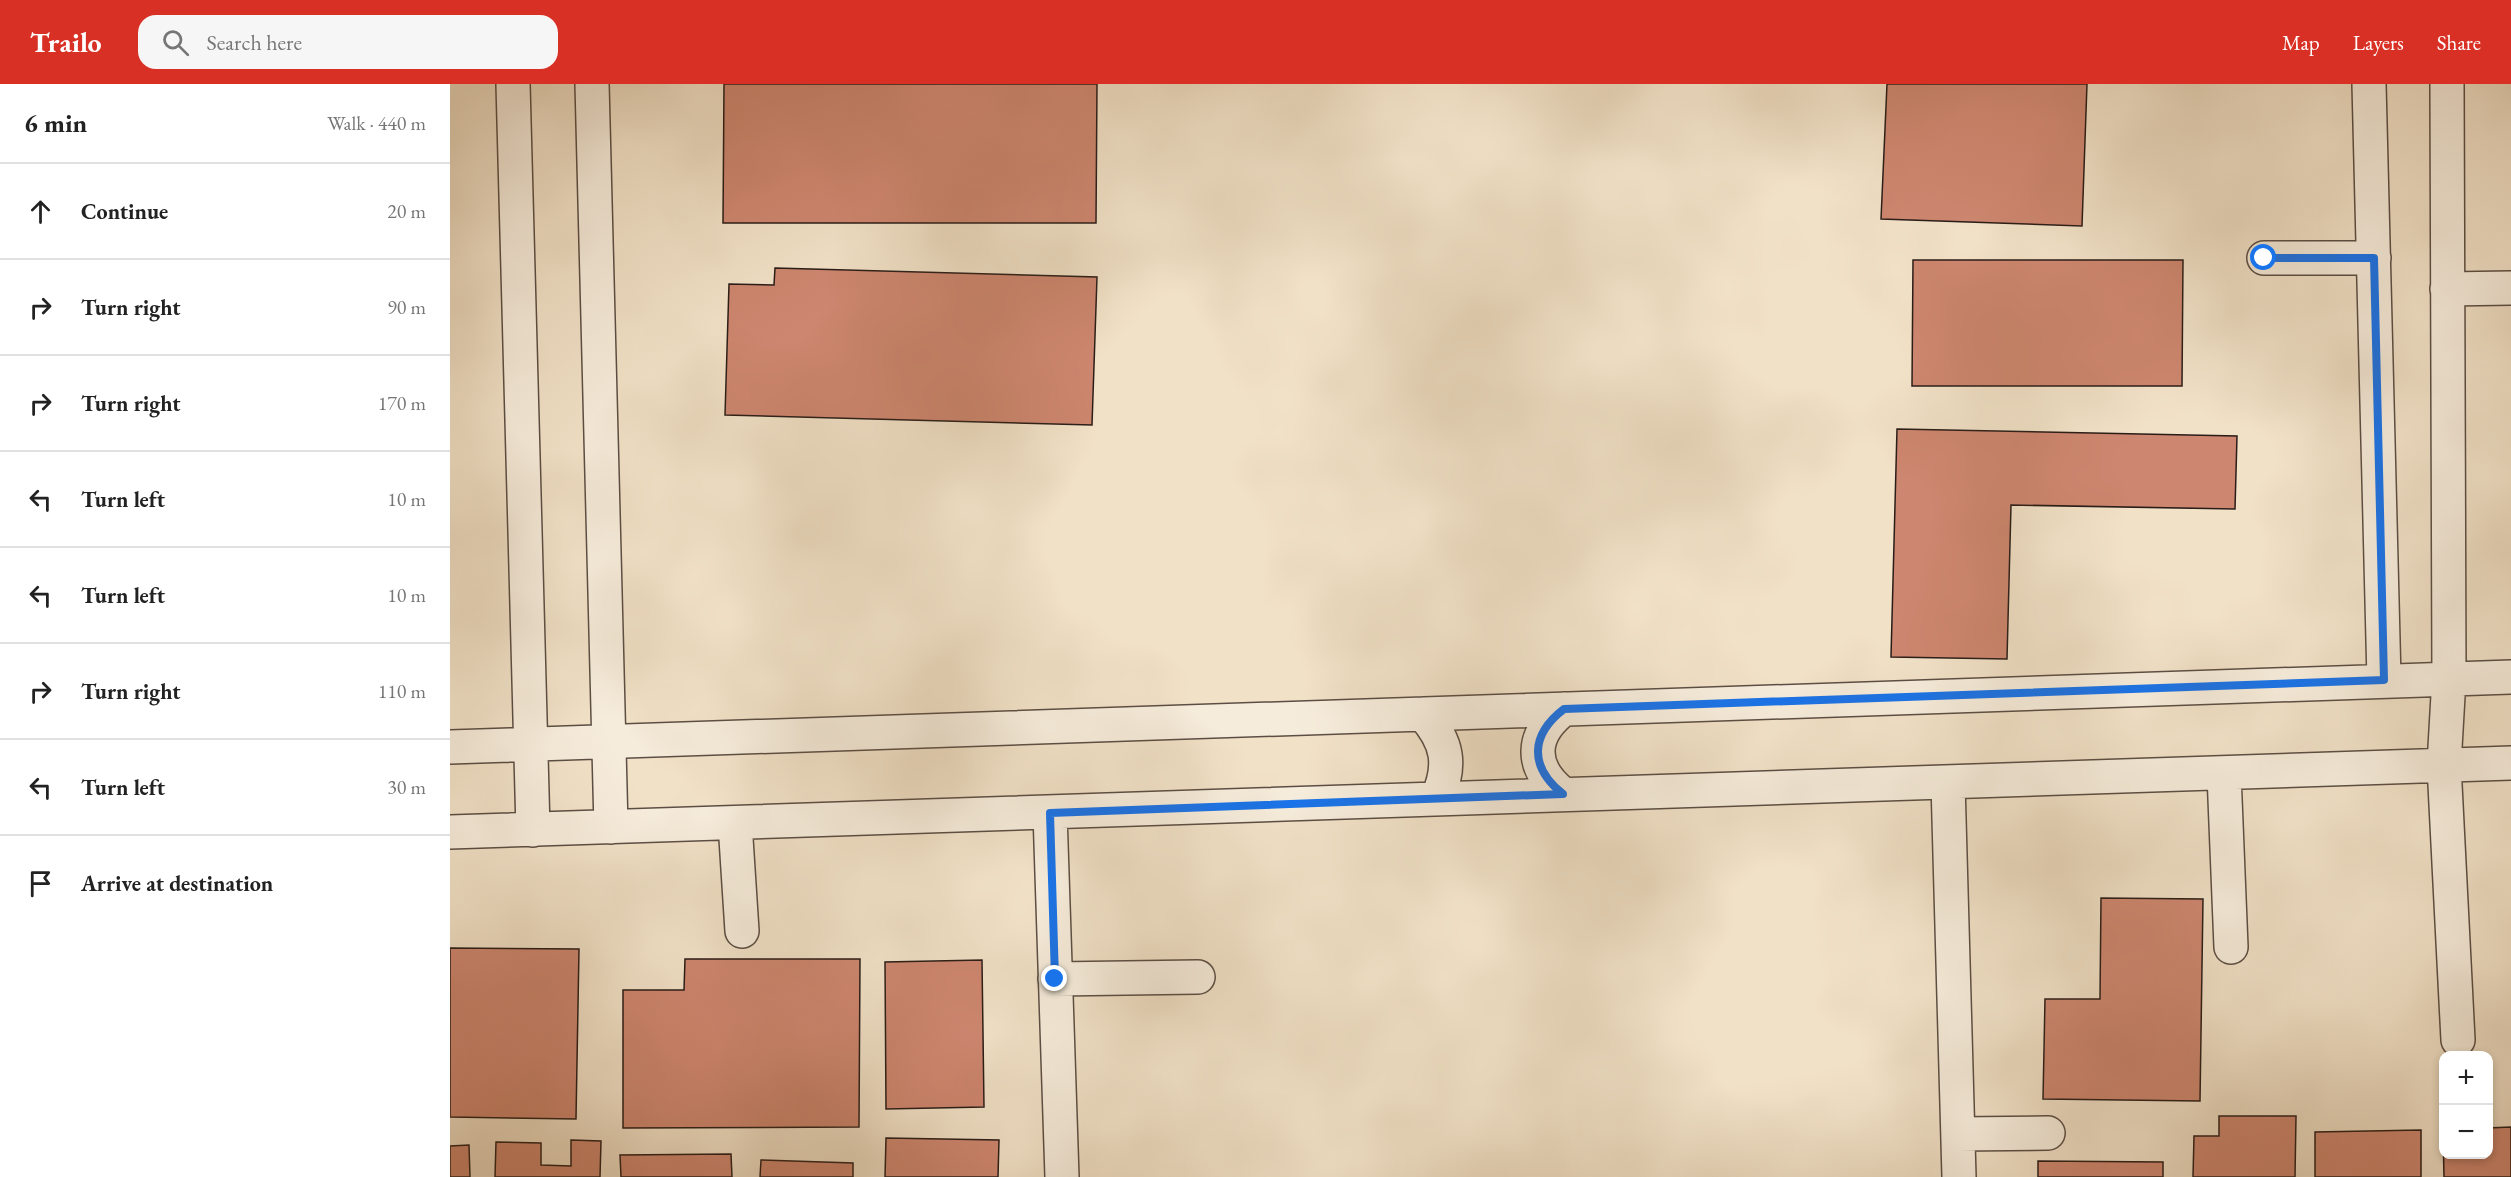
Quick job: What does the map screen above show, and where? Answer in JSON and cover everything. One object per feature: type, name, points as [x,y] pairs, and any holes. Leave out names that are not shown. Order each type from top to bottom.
[{"type":"lane","points":[[513,84],[533,830]]},
{"type":"lane","points":[[592,84],[611,827]]},
{"type":"lane","points":[[2369,84],[2384,680]]},
{"type":"lane","points":[[2446,84],[2449,678],[2444,765],[2458,1040]]},
{"type":"lane","points":[[2264,258],[2374,258]]},
{"type":"lane","points":[[2447,289],[2511,288]]},
{"type":"lane","points":[[450,747],[2511,677]]},
{"type":"lane","points":[[1563,794],[1550,784],[1541,769],[1538,752],[1541,734],[1550,719],[1564,709]]},
{"type":"lane","points":[[1423,714],[1436,728],[1444,744],[1447,763],[1444,782],[1437,799]]},
{"type":"lane","points":[[450,832],[2511,763]]},
{"type":"lane","points":[[2224,774],[2231,947]]},
{"type":"lane","points":[[1948,783],[1959,1177]]},
{"type":"lane","points":[[1050,813],[1062,1177]]},
{"type":"lane","points":[[735,823],[742,931]]},
{"type":"lane","points":[[1055,979],[1198,977]]},
{"type":"lane","points":[[1958,1134],[2048,1133]]},
{"type":"building","points":[[724,84],[1097,84],[1096,223],[723,223]]},
{"type":"building","points":[[1887,84],[2087,84],[2082,226],[1881,219]]},
{"type":"building","points":[[1913,260],[2183,260],[2182,386],[1912,386]]},
{"type":"building","points":[[775,268],[1097,277],[1092,425],[725,415],[729,284],[774,285]]},
{"type":"building","points":[[1897,429],[2237,436],[2235,509],[2011,505],[2007,659],[1891,657]]},
{"type":"building","points":[[2101,898],[2203,899],[2200,1101],[2043,1099],[2045,999],[2100,999]]},
{"type":"building","points":[[450,948],[579,949],[576,1119],[450,1117]]},
{"type":"building","points":[[685,959],[860,959],[859,1127],[623,1128],[623,990],[684,990]]},
{"type":"building","points":[[982,960],[984,1107],[886,1109],[885,962]]},
{"type":"building","points":[[2219,1116],[2296,1116],[2295,1177],[2193,1177],[2194,1136],[2219,1136]]},
{"type":"building","points":[[2511,1127],[2511,1177],[2444,1177],[2444,1159],[2493,1159],[2493,1128]]},
{"type":"building","points":[[2421,1130],[2421,1177],[2315,1177],[2315,1132]]},
{"type":"building","points":[[886,1138],[999,1140],[998,1177],[885,1177]]},
{"type":"building","points":[[571,1140],[601,1141],[600,1177],[495,1177],[496,1142],[541,1143],[541,1165],[571,1166]]},
{"type":"building","points":[[469,1145],[470,1177],[450,1177],[450,1146]]},
{"type":"building","points":[[731,1154],[732,1177],[621,1177],[620,1155]]},
{"type":"building","points":[[761,1160],[853,1163],[853,1177],[760,1177]]},
{"type":"building","points":[[2038,1161],[2163,1162],[2163,1177],[2038,1177]]},
{"type":"route","points":[[1055,979],[1050,813],[1563,794],[1550,784],[1541,769],[1538,752],[1541,734],[1550,719],[1564,709],[2384,680],[2374,258],[2264,258]]}]
